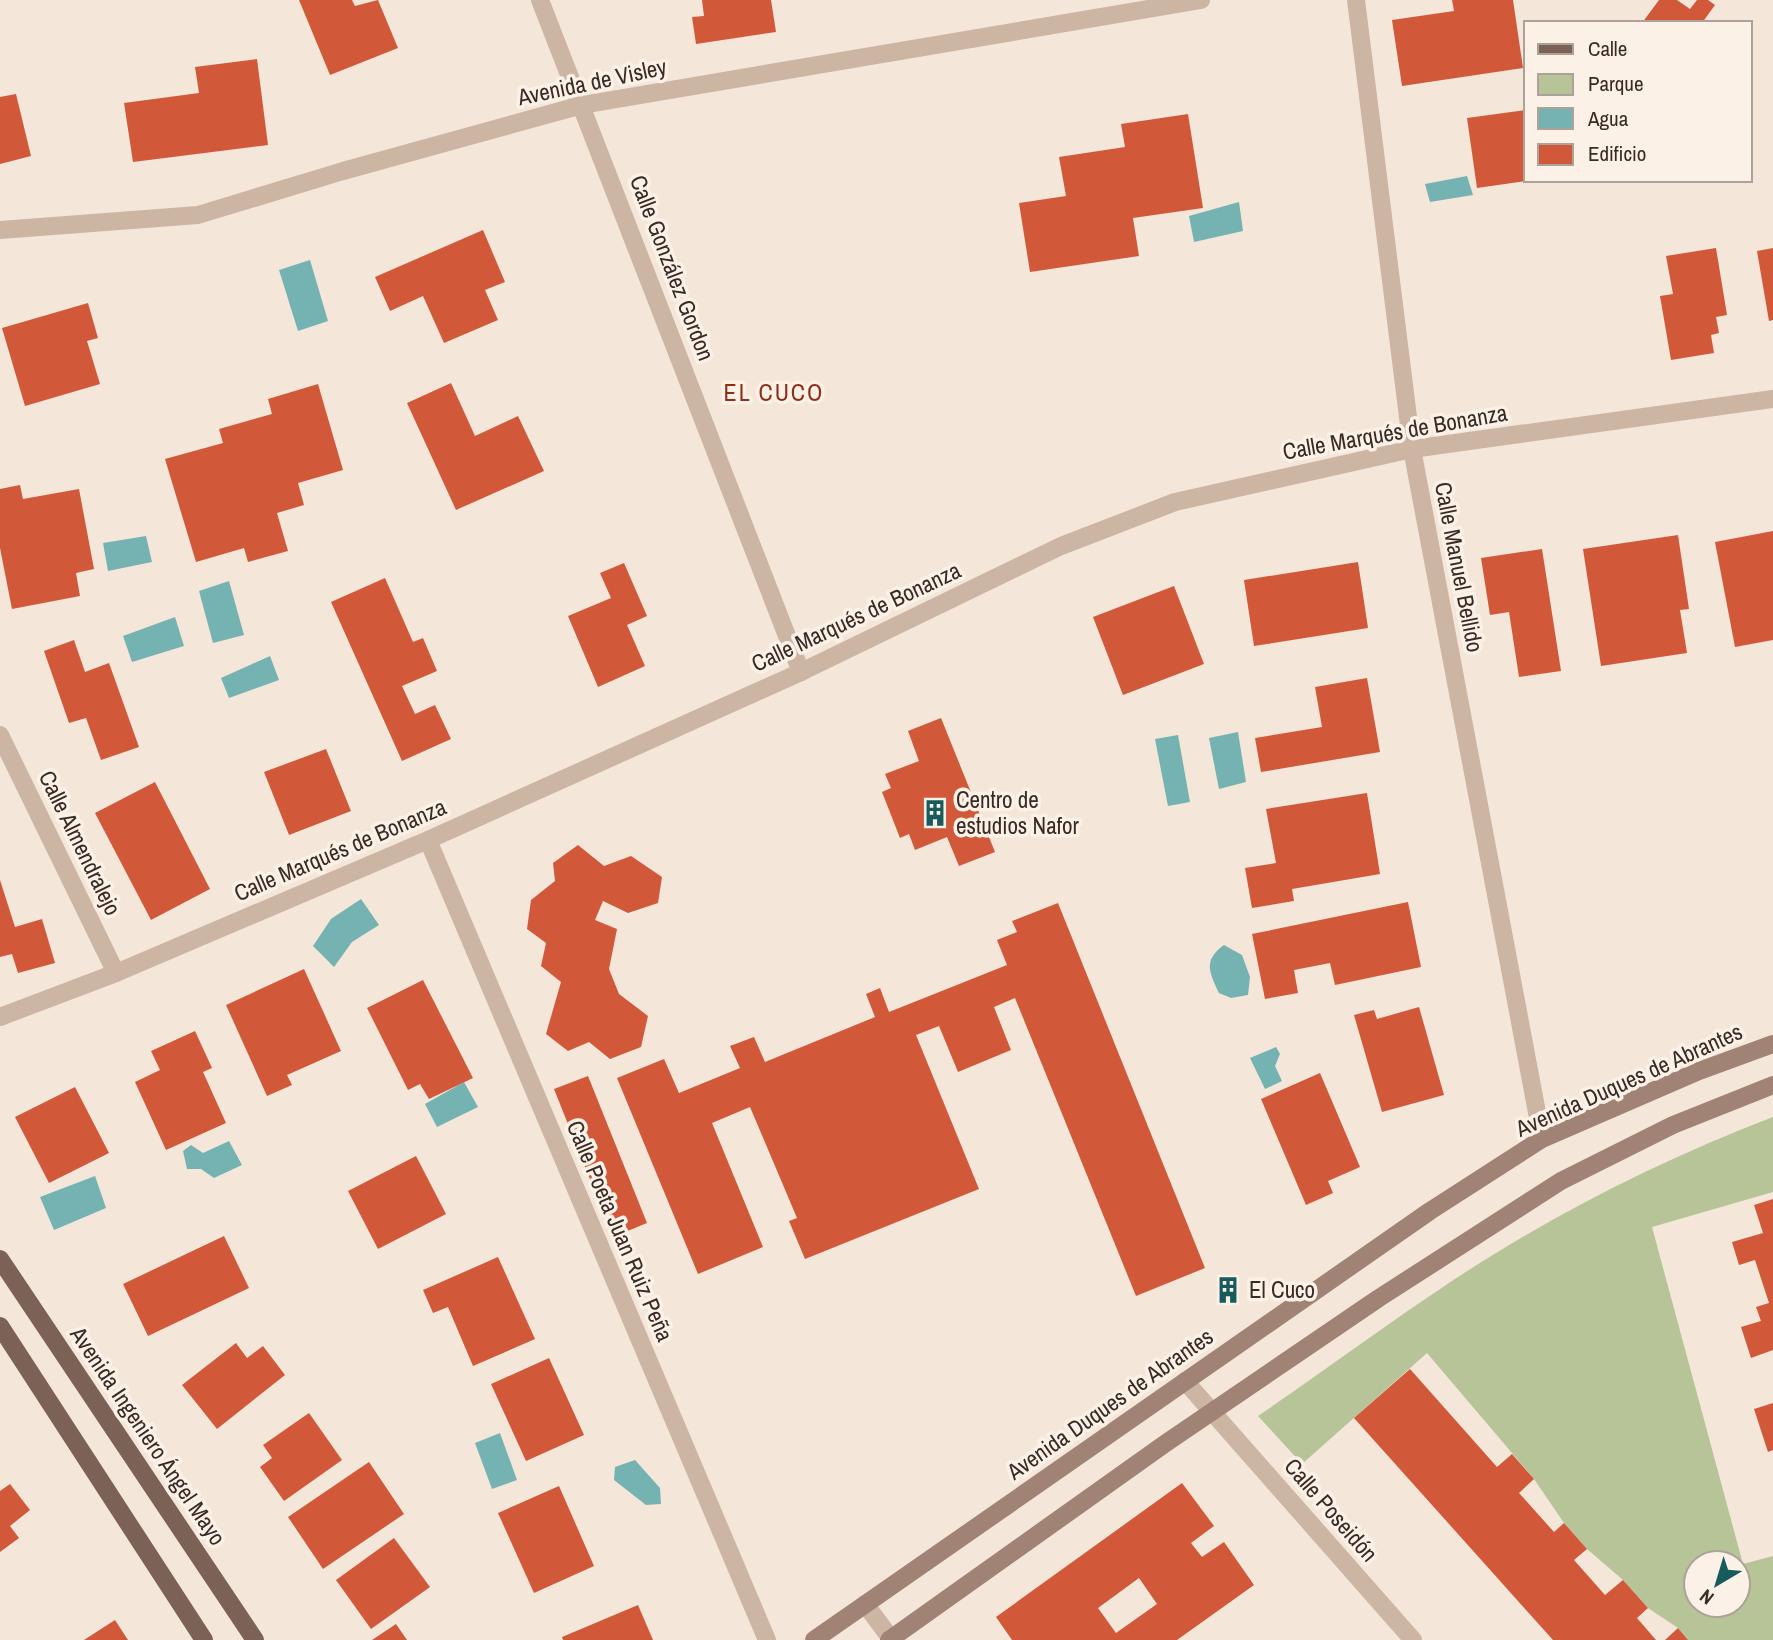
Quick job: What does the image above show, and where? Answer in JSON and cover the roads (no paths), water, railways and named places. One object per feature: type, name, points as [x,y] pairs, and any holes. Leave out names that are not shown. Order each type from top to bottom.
[{"type":"main road","name":"Avenida Duques de Abrantes","points":[[814,1640],[1430,1211],[1542,1139],[1699,1071],[1773,1044]]},
{"type":"main road","points":[[891,1640],[1379,1298],[1561,1181],[1673,1125],[1773,1085]]},
{"type":"main road","name":"Avenida Ingeniero Ángel Mayo","points":[[0,1259],[254,1640]]},
{"type":"main road","points":[[0,1326],[204,1640]]},
{"type":"street","name":"Calle González Gordon","points":[[540,0],[801,672]]},
{"type":"street","name":"Avenida de Visley","points":[[0,230],[198,215],[582,104],[1201,0]]},
{"type":"street","name":"Calle Manuel Bellido","points":[[1356,0],[1412,449],[1542,1139]]},
{"type":"street","name":"Calle Marqués de Bonanza","points":[[0,1017],[116,973],[428,840],[801,672],[1061,546],[1175,502],[1412,449],[1773,399]]},
{"type":"street","name":"Calle Almendralejo","points":[[0,735],[116,973]]},
{"type":"street","name":"Calle Poeta Juan Ruiz Peña","points":[[428,840],[767,1640]]},
{"type":"street","name":"Calle Poseidón","points":[[1185,1381],[1413,1640]]},
{"type":"street","points":[[865,1604],[891,1640]]},
{"type":"water","points":[[1467,176],[1473,195],[1430,202],[1425,184]]},
{"type":"water","points":[[1239,202],[1243,231],[1194,242],[1189,216]]},
{"type":"water","points":[[310,260],[328,321],[298,331],[279,270]]},
{"type":"water","points":[[146,536],[152,562],[108,571],[103,543]]},
{"type":"water","points":[[229,581],[244,635],[213,643],[199,591]]},
{"type":"water","points":[[175,617],[184,646],[132,662],[123,636]]},
{"type":"water","points":[[270,656],[279,680],[229,698],[221,678]]},
{"type":"water","points":[[1238,732],[1246,782],[1219,789],[1209,738]]},
{"type":"water","points":[[1178,735],[1190,802],[1168,806],[1155,739]]},
{"type":"water","points":[[361,899],[379,925],[352,942],[334,967],[313,946],[331,919]]},
{"type":"water","points":[[1224,945],[1242,955],[1250,977],[1248,995],[1231,998],[1219,993],[1210,967],[1213,956]]},
{"type":"water","points":[[1276,1047],[1280,1054],[1275,1066],[1282,1081],[1265,1089],[1250,1058]]},
{"type":"water","points":[[464,1082],[478,1107],[437,1127],[425,1104]]},
{"type":"water","points":[[229,1141],[242,1165],[214,1178],[201,1169],[187,1169],[183,1151],[191,1145],[203,1153]]},
{"type":"water","points":[[95,1176],[106,1208],[54,1230],[40,1197]]},
{"type":"water","points":[[500,1433],[517,1480],[492,1489],[475,1443]]},
{"type":"water","points":[[635,1460],[660,1488],[661,1504],[646,1505],[614,1480],[615,1467]]},
{"type":"place","name":"Centro de estudios Nafor","points":[[935,813]]},
{"type":"place","name":"El Cuco","points":[[1228,1290]]},
{"type":"district","name":"EL CUCO","points":[[774,393]]}]
